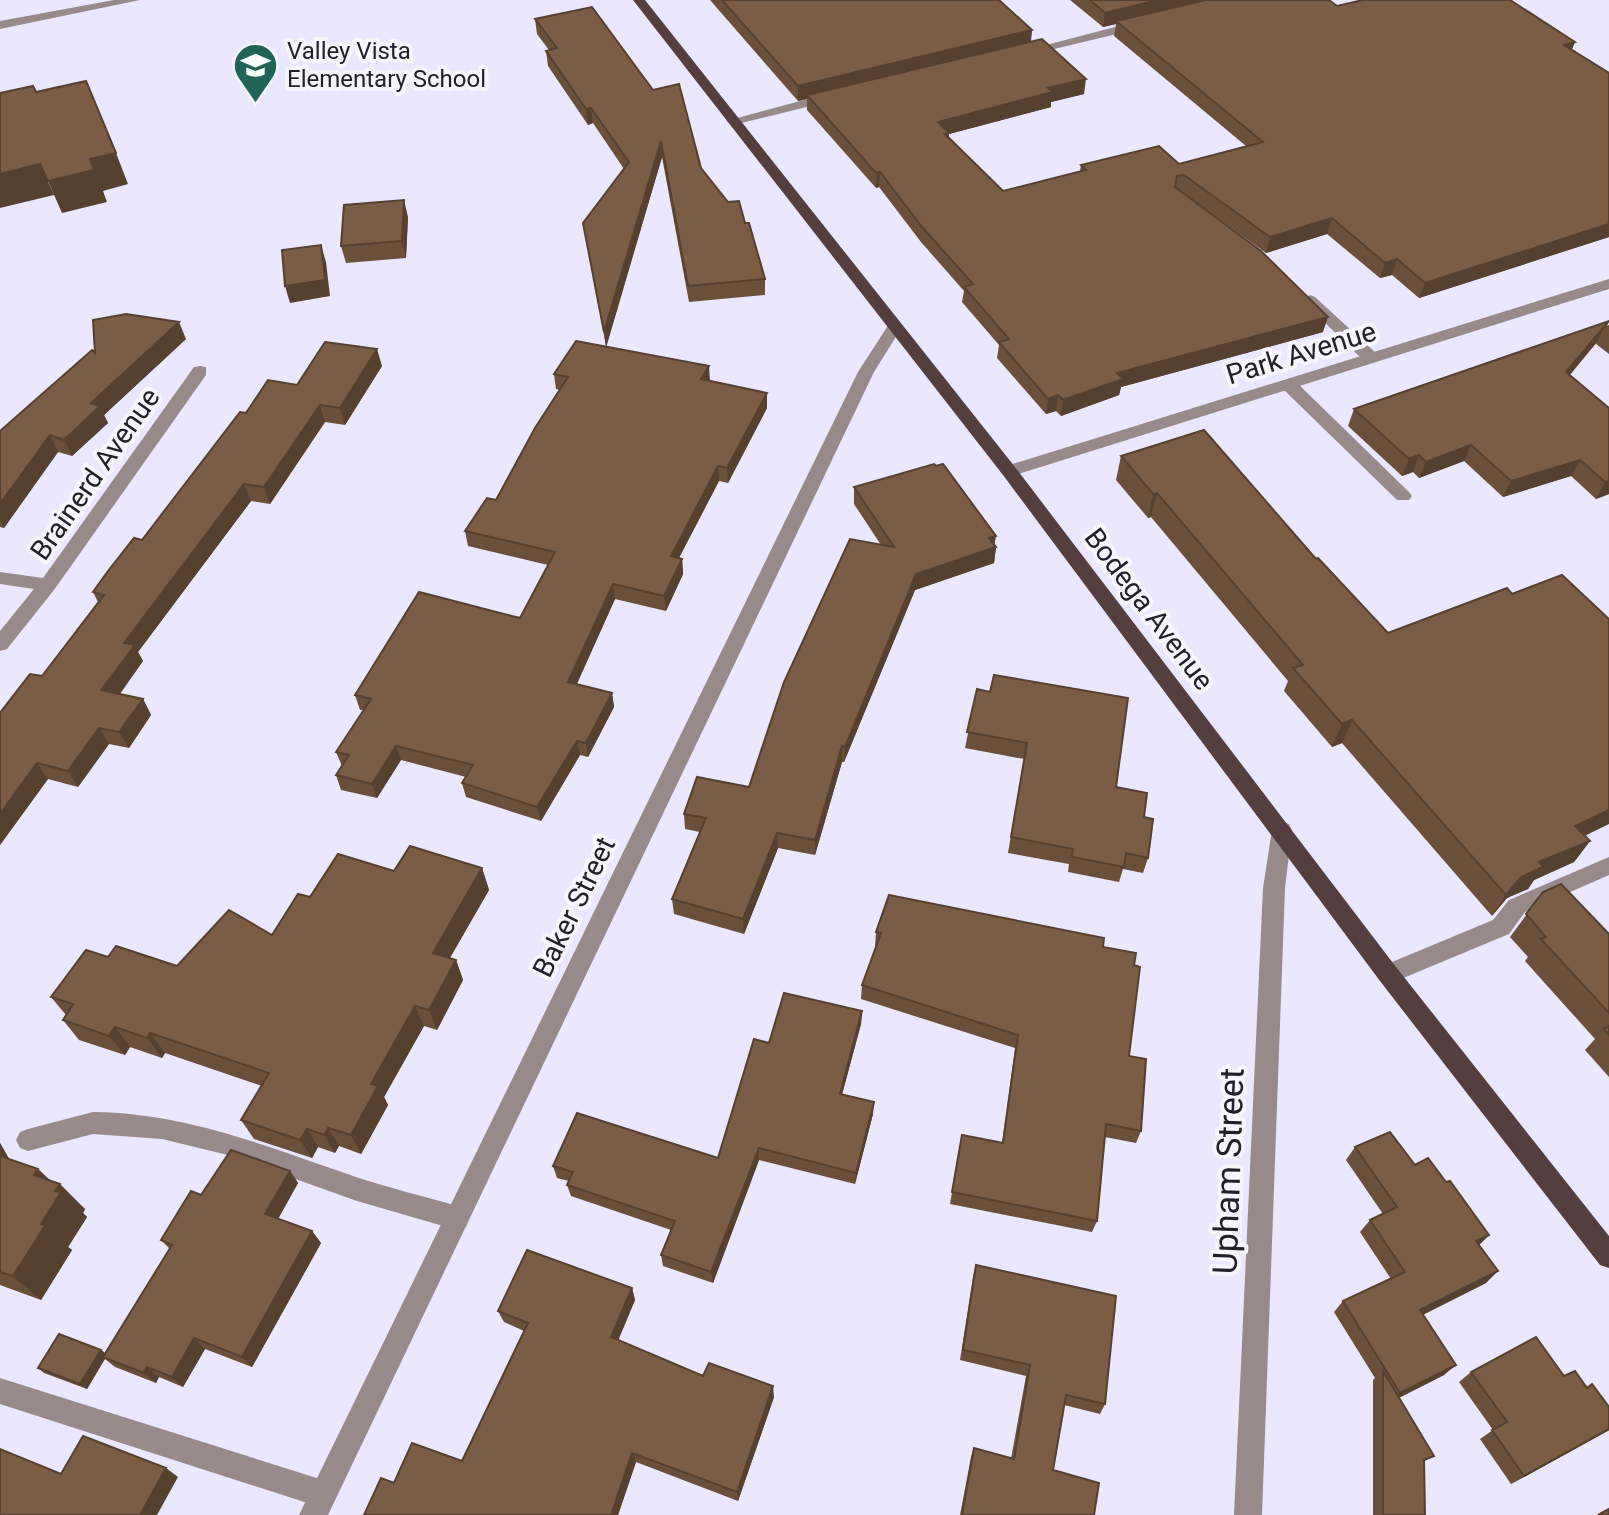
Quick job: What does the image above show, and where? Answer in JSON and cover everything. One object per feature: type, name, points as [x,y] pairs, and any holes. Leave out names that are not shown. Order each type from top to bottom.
[{"type":"main road","name":"Bodega Avenue","points":[[639,0],[1009,471],[1388,974],[1609,1256]]},
{"type":"street","points":[[0,25],[134,0]]},
{"type":"street","points":[[1017,53],[1154,21]]},
{"type":"street","points":[[733,121],[850,93]]},
{"type":"street","name":"Park Avenue","points":[[1009,471],[1609,284]]},
{"type":"street","points":[[1303,294],[1371,358]]},
{"type":"street","name":"Baker Street","points":[[318,1504],[866,372],[894,327]]},
{"type":"street","name":"Brainerd Avenue","points":[[0,644],[48,585],[200,371]]},
{"type":"street","points":[[1288,384],[1403,496]]},
{"type":"street","points":[[0,578],[48,585]]},
{"type":"street","name":"Upham Street","points":[[1248,1515],[1274,888],[1282,830]]},
{"type":"street","points":[[1388,974],[1501,927],[1517,906],[1609,866]]},
{"type":"street","points":[[28,1140],[90,1123],[149,1125],[207,1136],[277,1158],[357,1189],[457,1218]]},
{"type":"street","points":[[0,1391],[318,1504]]},
{"type":"building","points":[[722,0],[999,0],[1032,30],[798,86]]},
{"type":"building","points":[[1090,0],[1158,0],[1105,13]]},
{"type":"building","points":[[1206,0],[1329,0],[1337,6],[1363,0],[1510,0],[1575,42],[1564,45],[1609,73],[1609,224],[1425,283],[1397,259],[1385,263],[1332,218],[1270,237],[1184,175],[1177,176],[1175,187],[1261,251],[1328,317],[1117,373],[1123,379],[1063,400],[1058,395],[1048,399],[999,342],[1009,339],[964,287],[973,284],[922,227],[880,172],[876,173],[807,95],[1042,39],[1086,79],[1048,88],[1053,92],[938,122],[949,133],[945,134],[1003,191],[1086,170],[1081,165],[1159,146],[1179,164],[1263,142],[1116,21]]},
{"type":"building","points":[[592,7],[653,90],[679,84],[701,168],[728,202],[739,201],[745,223],[749,223],[765,279],[688,286],[661,141],[604,332],[583,223],[629,162],[591,108],[586,109],[546,51],[557,48],[535,19]]},
{"type":"building","points":[[86,81],[116,153],[90,159],[94,170],[48,181],[40,164],[0,174],[0,93],[33,86],[36,92]]},
{"type":"building","points":[[404,200],[402,241],[341,246],[344,205]]},
{"type":"building","points":[[321,245],[325,280],[285,286],[282,250]]},
{"type":"building","points":[[126,314],[179,322],[91,403],[100,406],[64,440],[50,435],[0,504],[0,431],[92,350],[95,353],[93,320]]},
{"type":"building","points":[[1609,321],[1566,372],[1609,408],[1609,481],[1605,482],[1580,460],[1511,481],[1471,445],[1426,462],[1419,455],[1409,459],[1354,409]]},
{"type":"building","points":[[576,341],[709,366],[701,379],[767,393],[727,468],[718,466],[671,556],[682,559],[664,596],[613,584],[568,682],[612,693],[586,743],[577,741],[537,807],[462,783],[473,765],[396,746],[372,784],[336,775],[349,755],[336,752],[371,699],[355,695],[419,592],[520,618],[555,552],[465,531],[487,498],[496,500],[535,428],[568,377],[554,374]]},
{"type":"building","points":[[325,342],[377,349],[340,408],[320,405],[264,487],[244,484],[124,643],[135,645],[101,690],[143,699],[119,732],[99,728],[68,771],[37,763],[0,814],[0,713],[30,674],[42,676],[104,595],[93,592],[108,571],[134,538],[142,540],[240,412],[246,413],[268,380],[297,385]]},
{"type":"building","points":[[1204,430],[1316,559],[1388,633],[1507,588],[1512,594],[1562,575],[1609,619],[1609,810],[1575,826],[1590,841],[1539,862],[1543,867],[1521,877],[1506,895],[1352,720],[1342,724],[1293,668],[1303,665],[1157,493],[1153,494],[1121,456]]},
{"type":"building","points":[[943,464],[996,536],[989,538],[996,547],[916,574],[845,747],[842,746],[815,840],[777,833],[743,919],[672,899],[706,818],[684,814],[697,777],[749,787],[784,682],[850,539],[894,547],[854,487]]},
{"type":"building","points":[[994,675],[1128,698],[1116,787],[1147,793],[1144,817],[1153,819],[1148,858],[1126,853],[1124,867],[1072,857],[1073,849],[1011,837],[1027,743],[967,732],[977,689],[990,692]]},
{"type":"building","points":[[410,846],[482,868],[433,953],[456,960],[429,1010],[415,1006],[371,1084],[378,1086],[351,1135],[328,1128],[324,1135],[307,1129],[300,1140],[241,1120],[269,1073],[150,1033],[147,1038],[115,1027],[109,1036],[63,1020],[73,1004],[51,997],[86,950],[108,957],[116,946],[177,966],[229,910],[272,935],[298,894],[310,897],[338,854],[394,871]]},
{"type":"building","points":[[1561,884],[1609,934],[1609,1013],[1541,939],[1546,937],[1526,914],[1543,892]]},
{"type":"building","points":[[889,895],[1104,938],[1103,947],[1136,953],[1134,965],[1140,967],[1129,1056],[1146,1059],[1141,1131],[1106,1124],[1097,1221],[952,1192],[962,1135],[1003,1143],[1018,1035],[862,985],[881,933],[876,932]]},
{"type":"building","points":[[784,993],[862,1011],[840,1094],[874,1102],[856,1173],[759,1148],[711,1272],[661,1255],[675,1221],[567,1185],[573,1172],[553,1166],[577,1113],[718,1158],[754,1039],[769,1043]]},
{"type":"building","points":[[1390,1132],[1415,1165],[1428,1158],[1446,1182],[1450,1181],[1489,1235],[1476,1241],[1498,1271],[1420,1310],[1456,1365],[1400,1393],[1343,1301],[1405,1272],[1370,1220],[1397,1207],[1355,1147]]},
{"type":"building","points":[[231,1150],[290,1171],[265,1214],[312,1231],[242,1357],[194,1338],[172,1377],[147,1367],[144,1373],[103,1357],[172,1245],[161,1240],[191,1191],[201,1195]]},
{"type":"building","points":[[0,1156],[38,1169],[34,1175],[60,1184],[55,1191],[61,1192],[41,1224],[45,1226],[13,1276],[0,1272]]},
{"type":"building","points":[[527,1250],[632,1288],[611,1337],[703,1376],[709,1363],[773,1386],[737,1492],[632,1453],[611,1515],[364,1515],[381,1478],[394,1483],[412,1443],[462,1461],[528,1323],[498,1311]]},
{"type":"building","points":[[976,1265],[1116,1296],[1105,1404],[1066,1395],[1053,1470],[1099,1483],[1094,1515],[962,1515],[974,1448],[1014,1459],[1030,1365],[963,1350]]},
{"type":"building","points":[[59,1334],[101,1350],[80,1384],[38,1368]]},
{"type":"building","points":[[1536,1337],[1564,1376],[1575,1371],[1587,1388],[1592,1384],[1609,1407],[1609,1429],[1524,1476],[1492,1430],[1507,1422],[1471,1372]]},
{"type":"building","points":[[1383,1371],[1434,1456],[1424,1460],[1425,1515],[1383,1515]]},
{"type":"building","points":[[83,1436],[166,1468],[140,1515],[0,1515],[0,1449],[61,1474]]},
{"type":"place","name":"Valley Vista Elementary School","points":[[256,104]]}]
